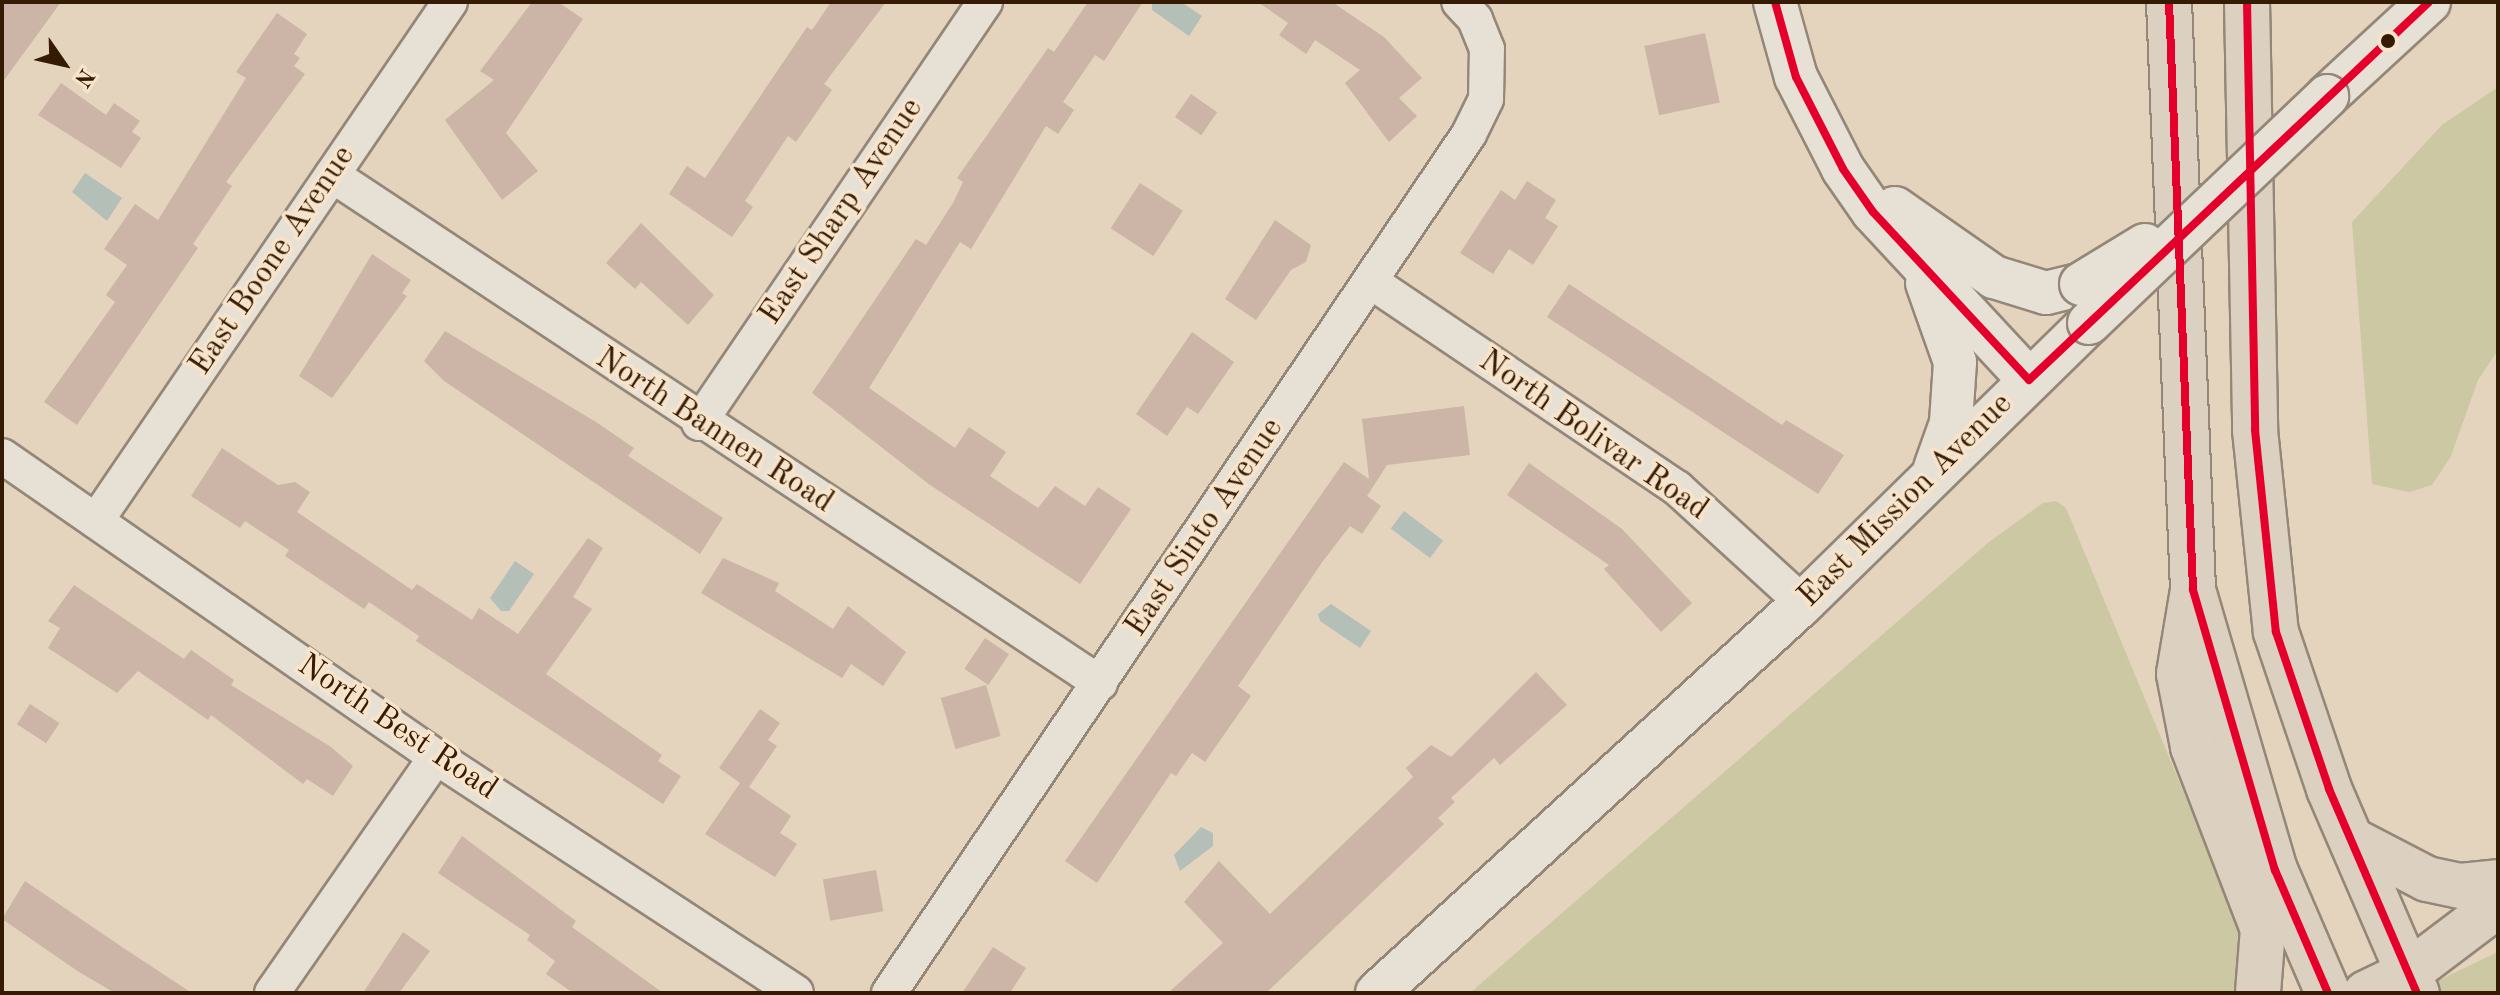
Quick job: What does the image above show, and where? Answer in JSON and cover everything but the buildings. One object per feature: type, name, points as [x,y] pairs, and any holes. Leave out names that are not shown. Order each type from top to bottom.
[{"type":"main road","points":[[2169,2],[2193,590],[2179,674],[2193,747],[2263,929],[2258,993]]},
{"type":"main road","points":[[2247,2],[2247,230],[2262,532],[2276,632],[2329,789],[2413,983]]},
{"type":"main road","points":[[2193,590],[2275,870],[2328,993]]},
{"type":"main road","points":[[2354,841],[2427,879],[2461,886],[2498,882]]},
{"type":"main road","points":[[2366,993],[2413,983],[2498,905]]},
{"type":"street","name":"East Boone Avenue","points":[[96,521],[450,2]]},
{"type":"street","name":"East Sharp Avenue","points":[[699,423],[985,2]]},
{"type":"street","name":"East Sinto Avenue","points":[[889,993],[1373,283],[1469,134],[1486,99],[1487,49],[1475,19],[1459,2]]},
{"type":"street","points":[[1775,2],[1796,77],[1843,169],[1916,258],[2029,380]]},
{"type":"street","points":[[1843,169],[1994,277],[2085,303],[2214,202],[2429,2]]},
{"type":"street","name":"North Bannen Road","points":[[332,175],[699,423],[1100,683]]},
{"type":"street","points":[[1916,258],[1955,362],[1951,423],[1933,473]]},
{"type":"street","name":"North Bolivar Road","points":[[1373,283],[1677,488],[1803,603]]},
{"type":"street","name":"East Mission Avenue","points":[[1377,993],[1803,603],[2029,380],[2085,303]]},
{"type":"street","name":"North Best Road","points":[[2,456],[436,757],[796,993]]},
{"type":"street","points":[[272,993],[436,757]]},
{"type":"shaded area","points":[[1152,2],[1181,2],[1202,16],[1189,36],[1152,10]]},
{"type":"shaded area","points":[[2498,87],[2498,350],[2478,380],[2451,456],[2432,485],[2409,492],[2372,484],[2352,222],[2442,125]]},
{"type":"shaded area","points":[[85,173],[122,198],[107,221],[72,192]]},
{"type":"shaded area","points":[[2056,501],[2066,508],[2238,924],[2242,957],[2234,993],[1470,993],[1989,542],[2043,503]]},
{"type":"shaded area","points":[[1404,511],[1443,540],[1430,558],[1391,529]]},
{"type":"shaded area","points":[[515,561],[534,574],[509,611],[501,611],[490,598]]},
{"type":"shaded area","points":[[1331,604],[1371,631],[1360,648],[1320,621],[1318,614]]},
{"type":"shaded area","points":[[1201,827],[1213,833],[1213,846],[1180,871],[1174,855]]},
{"type":"shaded area","points":[[2498,952],[2498,993],[2440,993],[2435,982]]},
{"type":"transit line","points":[[1775,2],[1796,77],[1843,169],[1873,212],[2029,380],[2429,2]]},
{"type":"transit line","points":[[2169,2],[2193,590],[2275,870],[2328,993]]},
{"type":"transit line","points":[[2247,2],[2255,430],[2276,632],[2329,789],[2417,993]]}]
